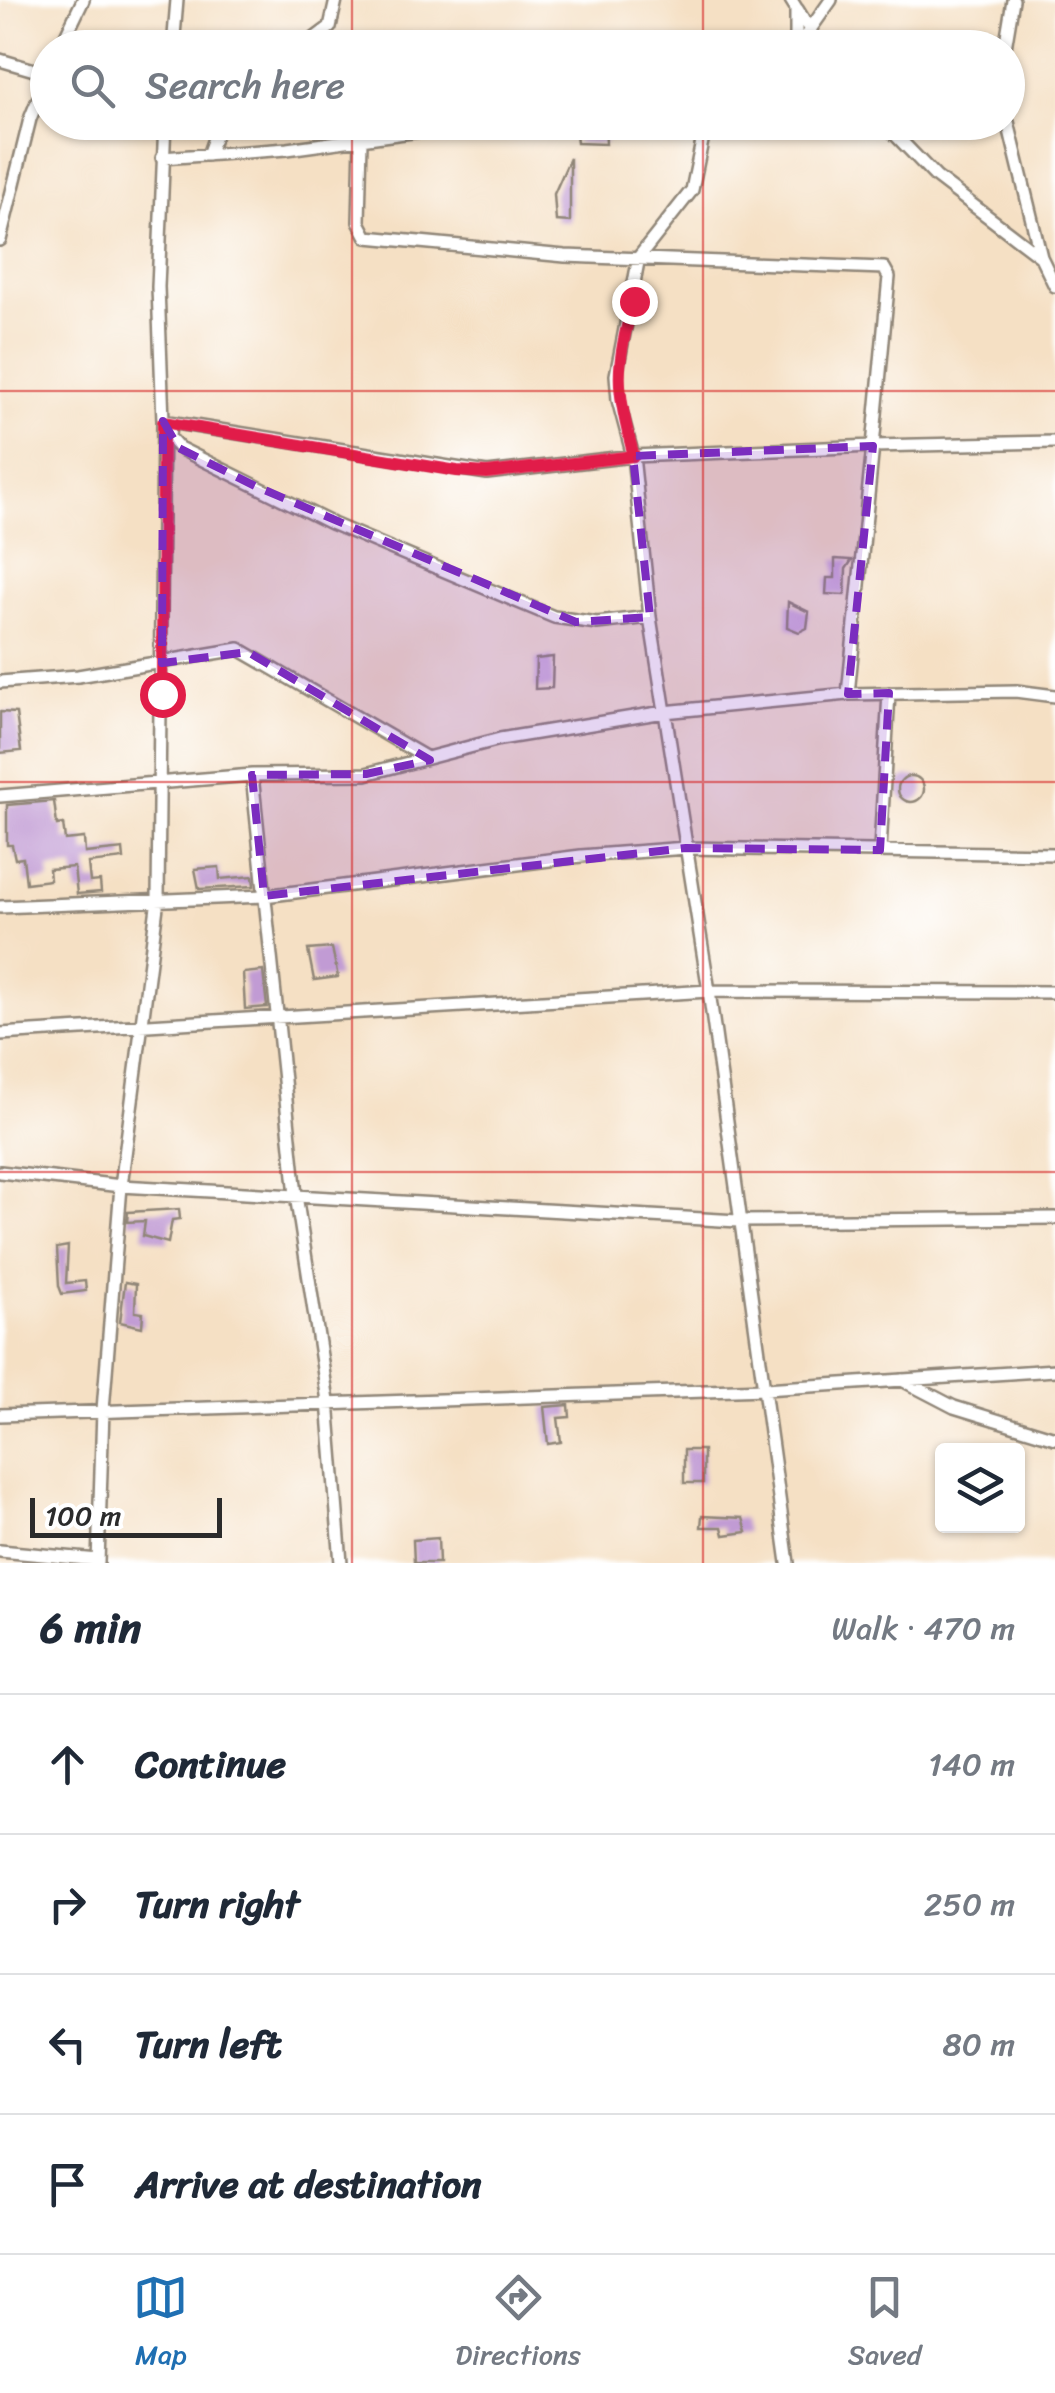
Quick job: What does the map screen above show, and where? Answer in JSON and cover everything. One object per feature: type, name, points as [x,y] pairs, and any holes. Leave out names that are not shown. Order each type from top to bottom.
[{"type":"street","points":[[69,30],[83,0]]},
{"type":"street","points":[[174,30],[177,0]]},
{"type":"street","points":[[326,30],[336,0]]},
{"type":"street","points":[[794,4],[810,30],[831,0]]},
{"type":"street","points":[[1008,30],[1014,0]]},
{"type":"street","points":[[794,4],[795,30]]},
{"type":"street","points":[[0,60],[30,69]]},
{"type":"street","points":[[0,240],[30,118]]},
{"type":"street","points":[[0,1551],[98,1562],[102,1410],[121,1186],[158,900],[166,422],[158,287],[164,140]]},
{"type":"street","points":[[208,155],[213,140]]},
{"type":"street","points":[[162,158],[361,140],[359,222],[367,236],[522,254],[884,268],[888,277],[848,694]]},
{"type":"street","points":[[702,140],[692,190],[639,256],[634,301],[616,375],[618,400],[634,456],[650,617],[709,991],[788,1563]]},
{"type":"street","points":[[900,140],[936,177],[1041,257]]},
{"type":"street","points":[[1012,140],[1041,257],[1055,286]]},
{"type":"street","points":[[166,422],[487,473],[634,456],[1055,442]]},
{"type":"street","points":[[166,422],[169,438],[179,448],[333,524],[554,617],[597,622],[650,617]]},
{"type":"street","points":[[0,682],[162,663],[228,649],[248,652],[425,758]]},
{"type":"street","points":[[0,796],[252,775],[366,774],[500,739],[664,712],[848,694],[1016,690],[1055,696]]},
{"type":"street","points":[[880,850],[890,692]]},
{"type":"street","points":[[252,775],[296,1195],[328,1401],[341,1563]]},
{"type":"street","points":[[0,907],[264,896],[581,856],[686,848],[1055,854]]},
{"type":"street","points":[[0,1034],[709,991],[1055,992]]},
{"type":"street","points":[[0,1172],[121,1186],[738,1221],[1055,1218]]},
{"type":"street","points":[[0,1414],[765,1389],[1055,1370]]},
{"type":"street","points":[[902,1380],[943,1403],[1055,1438]]},
{"type":"highlighted area","points":[[163,421],[179,448],[255,486],[576,622],[650,617],[633,456],[873,446],[848,694],[889,693],[880,850],[686,848],[264,896],[252,775],[366,774],[430,760],[248,652],[162,663]]},
{"type":"building","points":[[577,140],[606,140],[606,144]]},
{"type":"building","points":[[570,158],[570,222],[556,221],[554,194]]},
{"type":"building","points":[[835,559],[852,560],[846,569],[845,595],[826,594],[827,578],[835,578]]},
{"type":"building","points":[[788,602],[809,612],[807,628],[799,632],[787,627]]},
{"type":"building","points":[[553,657],[552,688],[535,689],[536,659]]},
{"type":"building","points":[[0,712],[16,713],[21,751],[0,753]]},
{"type":"building","points":[[911,776],[920,780],[924,789],[920,798],[911,802],[902,798],[898,789],[902,780]]},
{"type":"building","points":[[54,801],[57,825],[63,824],[65,840],[84,838],[85,853],[123,849],[124,859],[88,863],[90,882],[100,881],[101,892],[77,894],[74,867],[49,869],[50,880],[26,883],[23,858],[15,859],[12,845],[7,845],[7,805]]},
{"type":"building","points":[[219,867],[220,879],[253,876],[254,886],[199,889],[195,869]]},
{"type":"building","points":[[332,948],[338,977],[314,980],[308,950]]},
{"type":"building","points":[[263,971],[267,1007],[245,1009],[243,973]]},
{"type":"building","points":[[179,1209],[180,1219],[172,1220],[168,1243],[143,1236],[145,1221],[127,1222],[128,1212]]},
{"type":"building","points":[[68,1246],[66,1283],[85,1281],[86,1291],[62,1294],[57,1248]]},
{"type":"building","points":[[125,1282],[136,1284],[135,1312],[143,1313],[142,1327],[120,1322]]},
{"type":"building","points":[[569,1405],[570,1417],[558,1418],[561,1442],[548,1444],[544,1407]]},
{"type":"building","points":[[684,1450],[703,1450],[703,1483],[684,1483]]},
{"type":"building","points":[[702,1516],[743,1518],[747,1532],[724,1535],[722,1527],[701,1527]]},
{"type":"building","points":[[438,1538],[439,1563],[414,1563],[413,1540]]},
{"type":"route","points":[[162,694],[163,422],[457,471],[487,473],[634,456],[618,400],[616,375],[634,301]]}]
